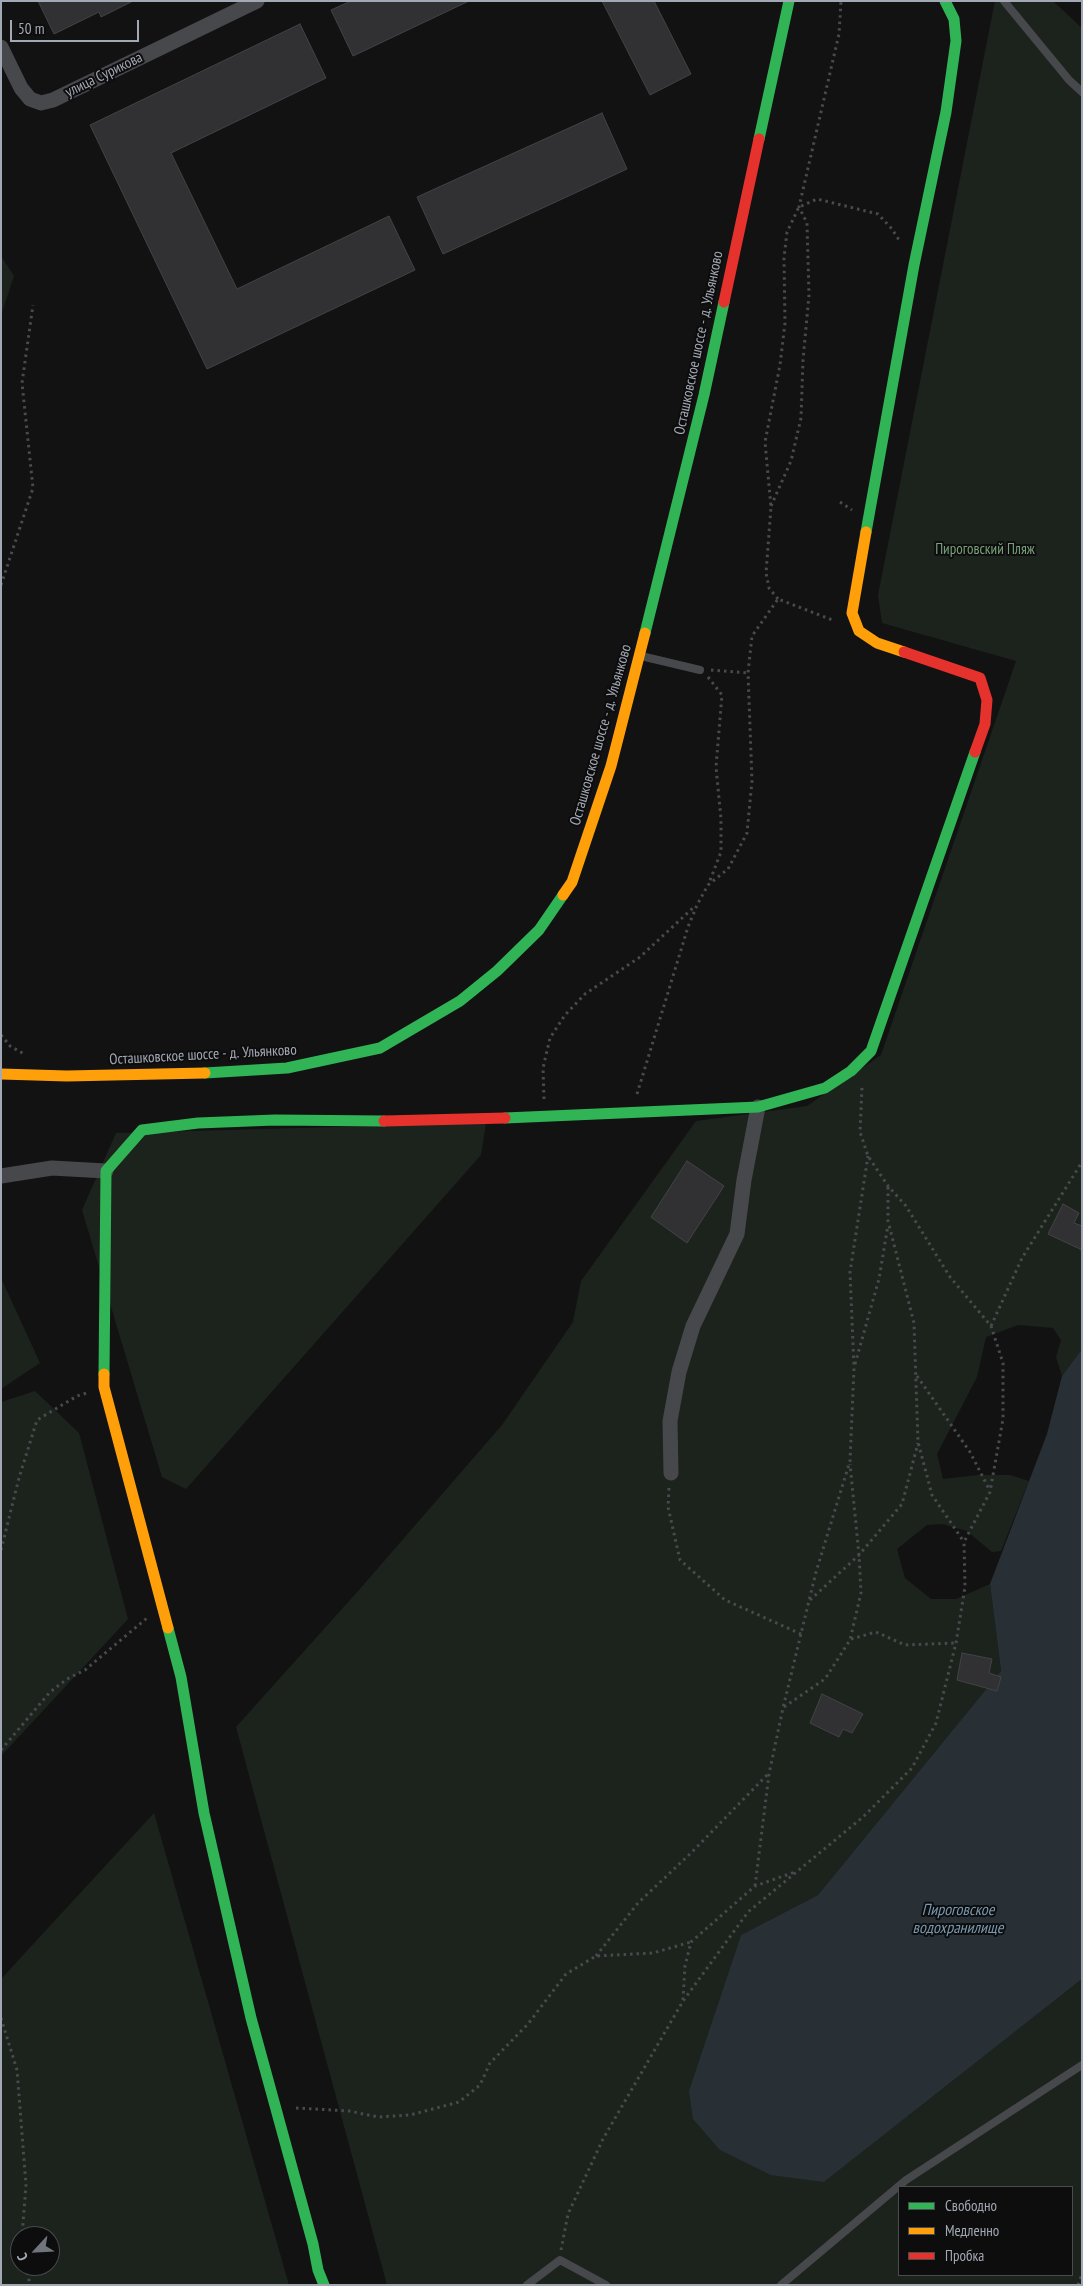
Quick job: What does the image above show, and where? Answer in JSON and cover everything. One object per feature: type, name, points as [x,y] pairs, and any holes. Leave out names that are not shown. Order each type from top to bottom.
[{"type":"street","name":"улица Сурикова","points":[[1,47],[21,88],[30,99],[41,103],[53,100],[257,1]]},
{"type":"street","name":"Осташковское шоссе - д. Ульянково","points":[[1,1074],[184,1074],[287,1068],[380,1048],[460,1001],[497,971],[539,930],[572,882],[611,766],[704,395],[789,1]]},
{"type":"street","points":[[324,2285],[318,2270],[313,2244],[251,2018],[204,1813],[181,1677],[104,1387],[106,1171],[142,1130],[198,1123],[275,1120],[442,1121],[758,1107],[825,1088],[852,1071],[871,1051],[985,724],[987,700],[980,678],[877,643],[859,631],[852,613],[914,265],[946,112],[956,40],[954,19],[945,1]]},
{"type":"street","points":[[671,1473],[670,1421],[679,1372],[693,1326],[737,1234],[744,1180],[758,1107]]},
{"type":"street","points":[[1,1176],[52,1168],[106,1171]]},
{"type":"lane","points":[[1004,1],[1069,80],[1082,92]]},
{"type":"lane","points":[[640,655],[700,670]]},
{"type":"lane","points":[[899,2186],[1082,2065]]},
{"type":"lane","points":[[781,2285],[898,2187]]},
{"type":"lane","points":[[526,2285],[560,2260],[606,2285]]},
{"type":"path","points":[[841,1],[839,34],[799,207],[787,232],[784,258],[785,323],[780,365],[766,442],[771,507],[766,573],[769,588],[778,599],[859,631]]},
{"type":"path","points":[[799,207],[816,199],[878,214],[892,228],[901,243]]},
{"type":"path","points":[[771,507],[791,461],[801,418],[803,360],[809,295],[807,223],[799,207]]},
{"type":"path","points":[[1,585],[33,488],[22,383],[34,305]]},
{"type":"path","points":[[708,885],[728,870],[747,833],[752,781],[748,673],[752,636],[778,599]]},
{"type":"path","points":[[700,670],[748,673]]},
{"type":"path","points":[[632,1112],[688,927],[721,852],[721,819],[716,767],[722,696],[712,681],[700,670]]},
{"type":"path","points":[[544,1117],[543,1068],[550,1038],[564,1015],[586,994],[640,957],[697,905]]},
{"type":"path","points":[[1,1035],[10,1046],[31,1057]]},
{"type":"path","points":[[560,2260],[568,2214],[603,2139],[683,2001],[748,1912],[863,1817],[912,1768],[936,1723],[956,1644],[965,1587],[964,1542],[990,1492],[1003,1419],[1003,1363],[991,1326],[950,1277],[906,1206],[888,1186],[868,1156],[860,1132],[859,1111],[862,1084]]},
{"type":"path","points":[[783,1708],[825,1679],[850,1640],[860,1593],[859,1555],[850,1461],[854,1368],[850,1272],[868,1156]]},
{"type":"path","points":[[991,1326],[1022,1258],[1082,1162]]},
{"type":"path","points":[[854,1368],[880,1279],[888,1221],[888,1186]]},
{"type":"path","points":[[888,1221],[914,1323],[918,1442],[932,1495],[964,1542]]},
{"type":"path","points":[[916,1376],[970,1452],[990,1492]]},
{"type":"path","points":[[1,1550],[19,1478],[37,1420],[77,1396],[104,1387]]},
{"type":"path","points":[[809,1601],[859,1555],[902,1504],[918,1442]]},
{"type":"path","points":[[755,1886],[769,1774],[783,1708],[809,1601],[850,1461]]},
{"type":"path","points":[[671,1473],[668,1507],[680,1560],[725,1600],[801,1635]]},
{"type":"path","points":[[1,1750],[50,1692],[67,1678],[85,1670],[163,1605]]},
{"type":"path","points":[[850,1640],[876,1632],[905,1645],[956,1644]]},
{"type":"path","points":[[275,2107],[349,2111],[378,2117],[410,2115],[459,2102],[480,2085],[490,2063],[528,2024],[566,1974],[596,1956],[638,1903],[692,1853],[769,1774]]},
{"type":"path","points":[[596,1956],[653,1953],[691,1942],[755,1886],[798,1871]]},
{"type":"path","points":[[683,2001],[686,1966],[691,1942]]},
{"type":"path","points":[[1,2018],[17,2070],[26,2185],[23,2226]]},
{"type":"path","points":[[1078,2285],[1082,2274]]},
{"type":"green space","name":"Пироговский Пляж","points":[[995,1],[1053,1],[1082,28],[1082,1349],[1062,1376],[1056,1357],[1061,1340],[1053,1328],[1018,1325],[986,1337],[977,1377],[937,1454],[943,1479],[979,1475],[1010,1475],[1029,1481],[1001,1551],[992,1552],[967,1531],[942,1524],[927,1525],[897,1549],[905,1578],[931,1599],[956,1599],[990,1584],[1001,1671],[818,1895],[741,1935],[689,2092],[824,2182],[1082,1979],[1082,2285],[387,2285],[236,1727],[359,1590],[502,1425],[573,1322],[581,1281],[696,1121],[807,1106],[881,1055],[1016,661],[882,623],[878,595]]},
{"type":"green space","points":[[1,256],[14,276],[1,315]]},
{"type":"green space","points":[[486,1123],[481,1155],[186,1489],[162,1477],[82,1210],[116,1133]]},
{"type":"green space","points":[[1,1278],[40,1363],[1,1389]]},
{"type":"green space","points":[[35,1391],[79,1433],[128,1619],[1,1756],[1,1402]]},
{"type":"green space","points":[[154,1813],[289,2285],[1,2285],[1,1979]]},
{"type":"water","name":"Пироговское водохранилище","points":[[1082,1349],[1082,1979],[824,2182],[771,2175],[720,2150],[693,2119],[689,2091],[741,1935],[818,1895],[1001,1671],[990,1584],[1047,1434],[1062,1376]]},
{"type":"building","points":[[38,1],[133,1],[101,17],[99,12],[54,34]]},
{"type":"building","points":[[351,1],[469,1],[353,56],[331,10]]},
{"type":"building","points":[[602,1],[654,1],[691,74],[650,95]]},
{"type":"building","points":[[300,24],[326,78],[171,153],[237,289],[389,216],[415,270],[207,369],[90,125]]},
{"type":"building","points":[[602,113],[627,169],[443,254],[417,197]]},
{"type":"building","points":[[687,1161],[724,1186],[687,1243],[651,1217]]},
{"type":"building","points":[[1063,1204],[1079,1213],[1074,1223],[1082,1226],[1082,1250],[1048,1234]]},
{"type":"building","points":[[962,1653],[992,1659],[989,1673],[1001,1677],[997,1691],[957,1680]]},
{"type":"building","points":[[822,1694],[863,1714],[852,1733],[843,1729],[839,1737],[810,1723]]},
{"type":"traffic: fast","points":[[759,139],[789,1]]},
{"type":"traffic: fast","points":[[866,532],[914,265],[946,112],[956,41],[954,19],[945,1]]},
{"type":"traffic: fast","points":[[645,633],[704,395],[724,302]]},
{"type":"traffic: fast","points":[[505,1118],[758,1107],[825,1088],[851,1071],[871,1051],[975,752]]},
{"type":"traffic: fast","points":[[205,1073],[287,1068],[380,1048],[460,1001],[497,971],[539,930],[563,895]]},
{"type":"traffic: fast","points":[[104,1374],[106,1171],[142,1130],[198,1123],[275,1120],[384,1121]]},
{"type":"traffic: fast","points":[[168,1628],[181,1677],[204,1813],[251,2018],[313,2244],[318,2270],[324,2285]]},
{"type":"traffic: slow","points":[[866,532],[852,613],[859,631],[877,643],[904,652]]},
{"type":"traffic: slow","points":[[563,895],[572,882],[611,766],[645,633]]},
{"type":"traffic: slow","points":[[1,1074],[67,1076],[205,1073]]},
{"type":"traffic: slow","points":[[104,1374],[104,1387],[168,1628]]},
{"type":"traffic: jam","points":[[724,302],[759,139]]},
{"type":"traffic: jam","points":[[904,652],[980,678],[987,700],[985,724],[975,752]]},
{"type":"traffic: jam","points":[[384,1121],[505,1118]]}]
